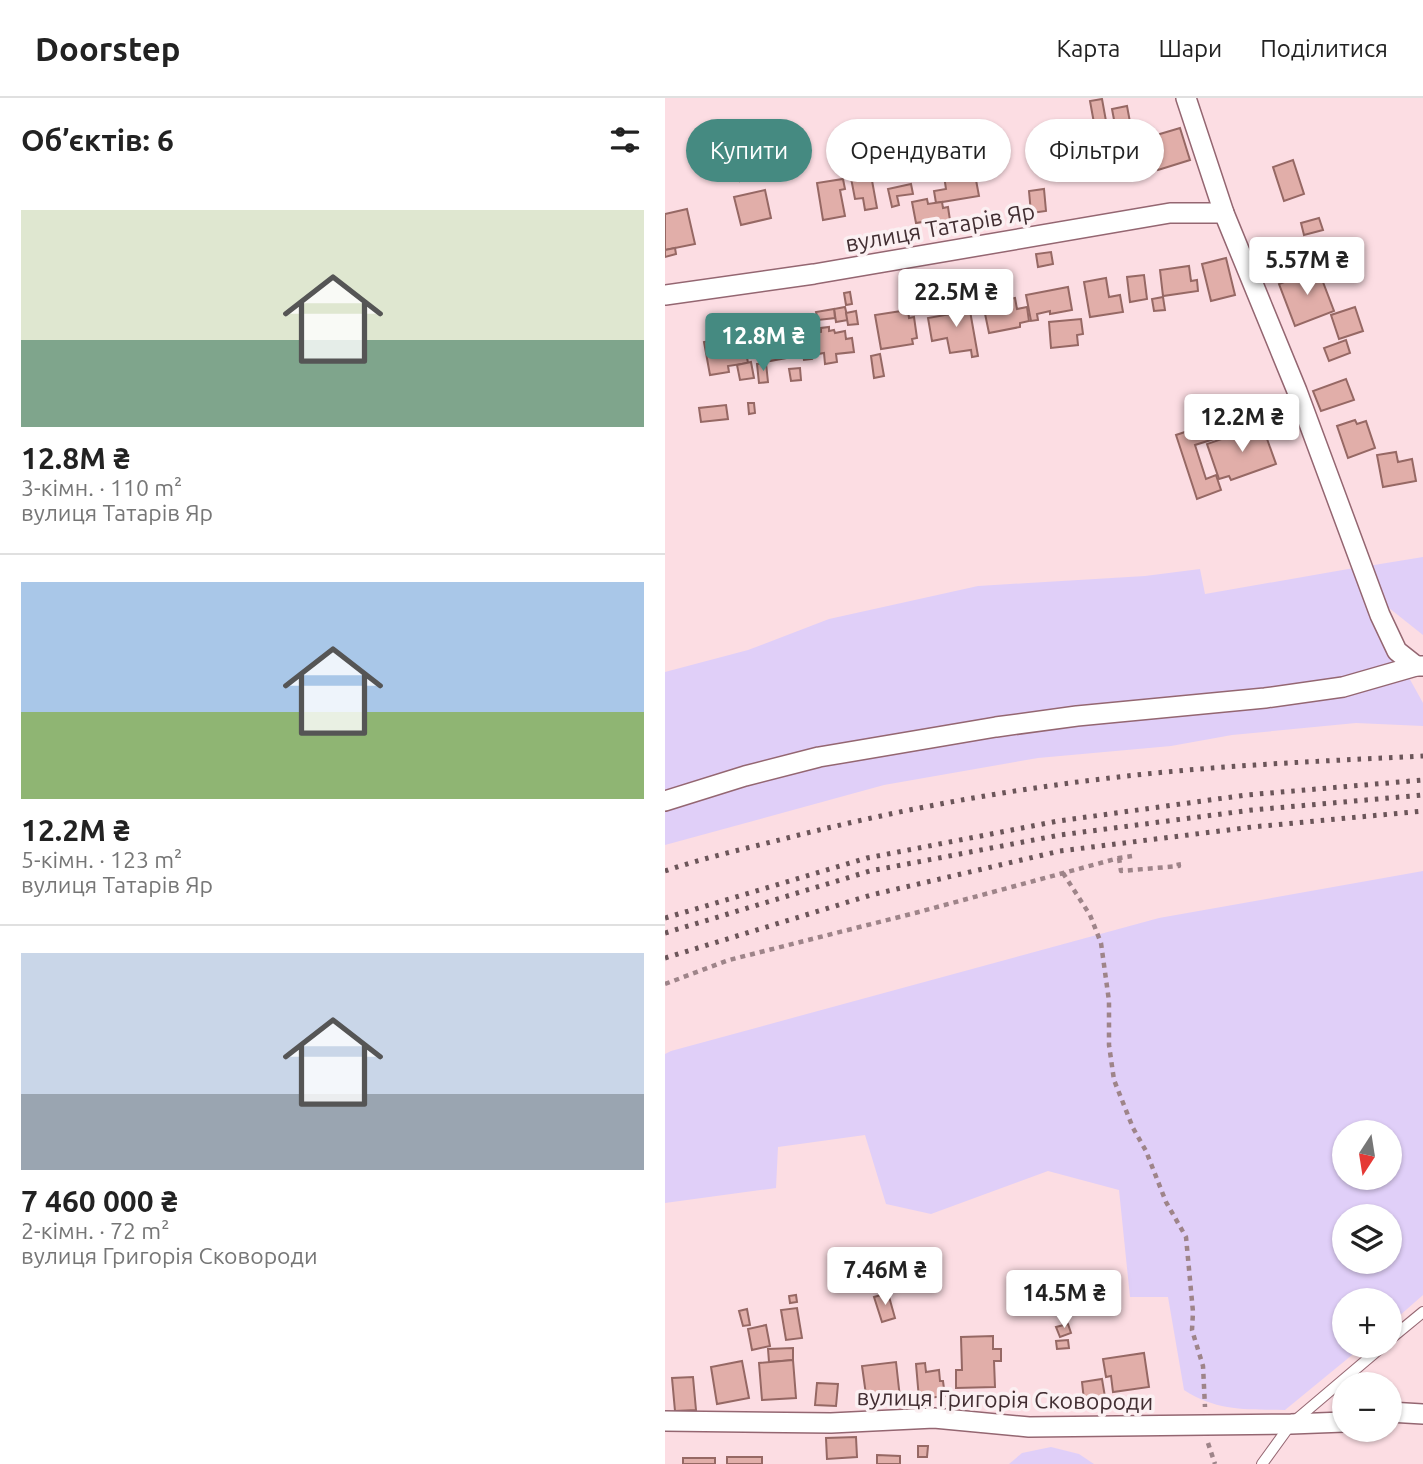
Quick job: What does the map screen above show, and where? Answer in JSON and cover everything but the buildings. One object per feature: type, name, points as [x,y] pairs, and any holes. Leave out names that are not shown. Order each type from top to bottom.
[{"type":"street","points":[[1186,98],[1224,213],[1297,391],[1380,615],[1397,652],[1419,666]]},
{"type":"street","name":"вулиця Татарів Яр","points":[[665,295],[814,274],[1170,213],[1224,213]]},
{"type":"street","points":[[665,801],[819,757],[996,727],[1343,687],[1419,666]]},
{"type":"street","points":[[1402,1413],[1423,1415]]},
{"type":"street","name":"вулиця Григорія Сковороди","points":[[665,1421],[831,1423],[934,1418],[1029,1427],[1332,1422]]},
{"type":"lane","points":[[1402,1329],[1423,1312]]},
{"type":"lane","points":[[1262,1464],[1291,1424],[1369,1358]]},
{"type":"path","points":[[665,984],[729,960],[1132,856]]},
{"type":"path","points":[[1120,858],[1121,870],[1179,866],[1178,860]]},
{"type":"path","points":[[1063,873],[1090,915],[1101,943],[1109,1001],[1109,1045],[1114,1080],[1166,1202],[1186,1237],[1193,1312],[1192,1330],[1203,1366],[1205,1424],[1215,1464]]},
{"type":"shaded area","points":[[1423,557],[1423,635],[1379,600],[1368,566]]},
{"type":"shaded area","points":[[1354,568],[1367,587],[1379,639],[1402,665],[1423,703],[1423,726],[1356,723],[1232,735],[1171,746],[1038,758],[884,785],[665,845],[665,672],[748,650],[829,619],[978,586],[1145,576],[1200,569],[1205,594]]},
{"type":"shaded area","points":[[1423,871],[1423,1295],[1402,1313],[1402,1288],[1332,1288],[1332,1358],[1348,1358],[1285,1410],[1221,1406],[1184,1390],[1168,1297],[1130,1297],[1119,1190],[1048,1171],[931,1214],[886,1204],[865,1135],[778,1147],[776,1188],[665,1203],[665,1054],[1159,918]]},
{"type":"shaded area","points":[[1051,1447],[1079,1454],[1094,1464],[1009,1464],[1022,1453]]},
{"type":"railway","points":[[665,871],[825,828],[1040,787],[1201,769],[1423,756]]},
{"type":"railway","points":[[665,918],[867,858],[1058,821],[1246,795],[1423,780]]},
{"type":"railway","points":[[665,933],[870,871],[1060,835],[1252,810],[1423,795]]},
{"type":"railway","points":[[665,958],[871,895],[1060,851],[1252,827],[1423,811]]}]
